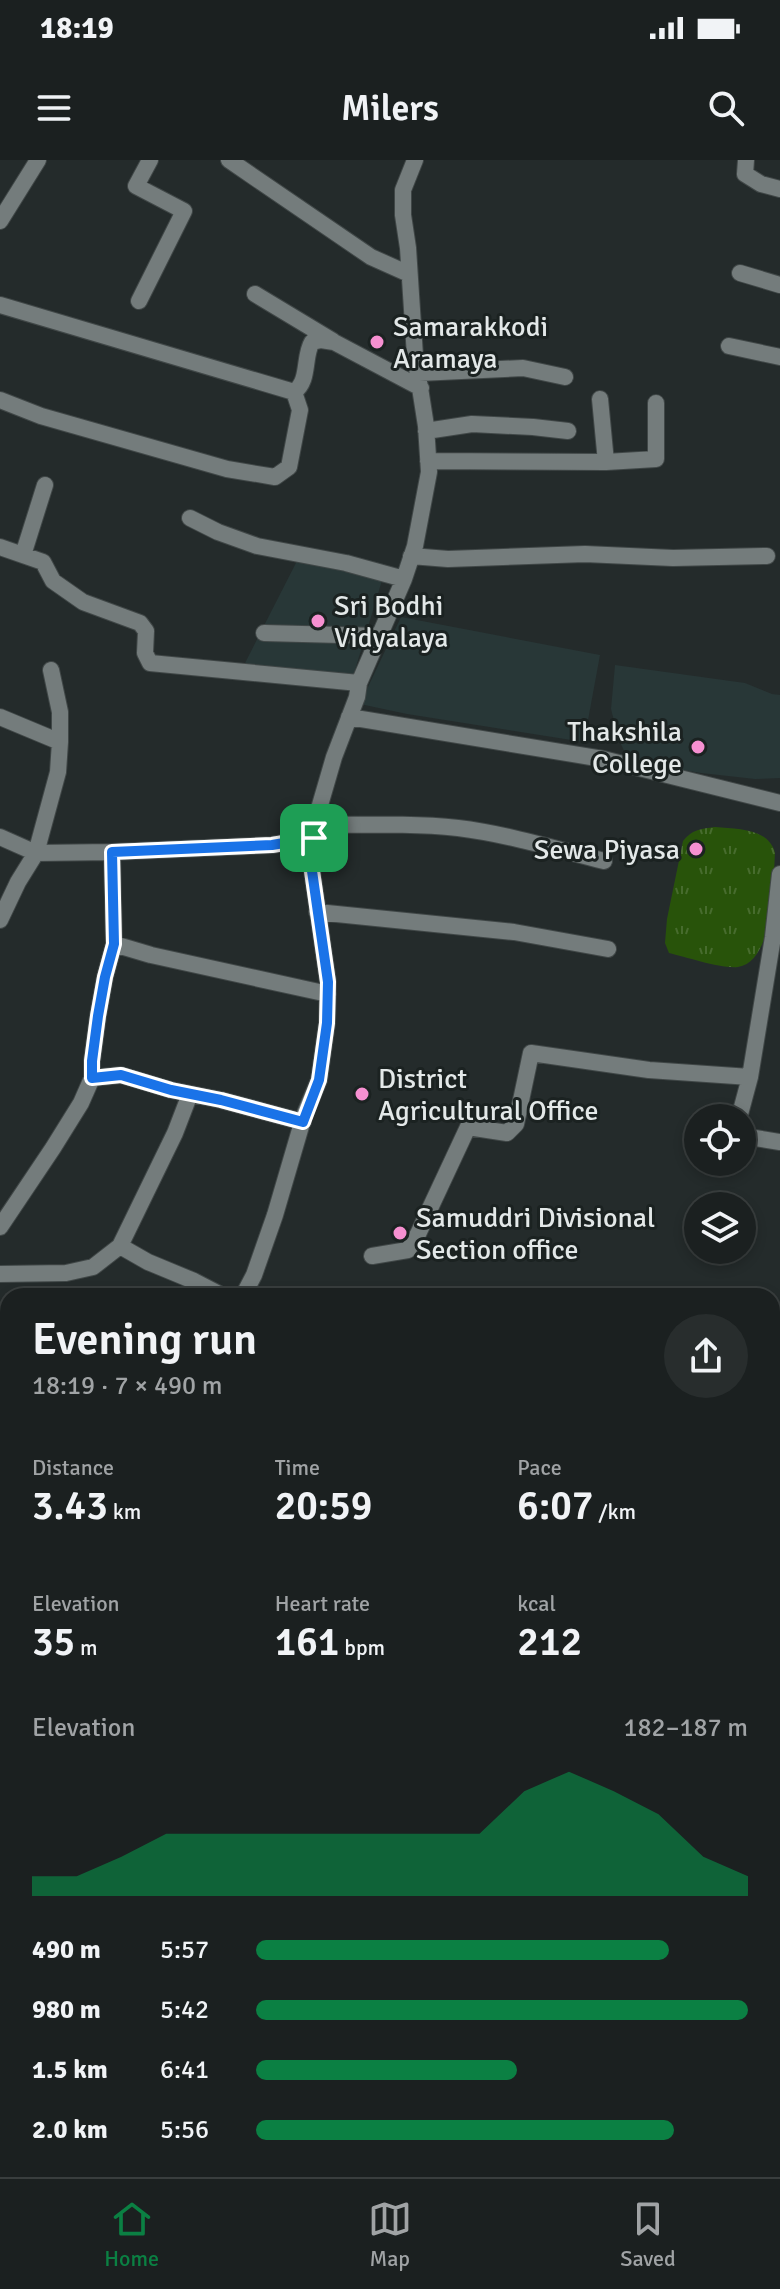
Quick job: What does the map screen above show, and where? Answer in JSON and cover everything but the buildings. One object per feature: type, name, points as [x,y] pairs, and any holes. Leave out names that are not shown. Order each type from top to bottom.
[{"type":"street","points":[[0,221],[38,160]]},
{"type":"street","points":[[139,301],[184,211],[136,186],[150,160]]},
{"type":"street","points":[[229,160],[371,257],[409,274]]},
{"type":"street","points":[[247,1288],[275,1215],[319,1080],[327,1023],[328,982],[312,871],[318,812],[359,683],[404,579],[425,499],[428,461],[426,431],[403,215],[403,190],[415,160]]},
{"type":"street","points":[[746,160],[745,174],[761,184],[780,189]]},
{"type":"street","points":[[740,273],[780,285]]},
{"type":"street","points":[[255,294],[334,342],[420,380],[523,368],[565,377]]},
{"type":"street","points":[[0,305],[294,392]]},
{"type":"street","points":[[294,392],[300,387],[312,342],[334,342]]},
{"type":"street","points":[[729,346],[780,357]]},
{"type":"street","points":[[0,400],[41,416],[212,465],[275,477],[289,467],[300,410],[294,392]]},
{"type":"street","points":[[600,399],[606,462]]},
{"type":"street","points":[[428,461],[606,462],[656,459],[656,403]]},
{"type":"street","points":[[426,431],[472,424],[568,431]]},
{"type":"street","points":[[23,555],[45,485]]},
{"type":"street","points":[[190,518],[257,546],[346,563],[404,579]]},
{"type":"street","points":[[0,547],[43,562],[53,581],[83,602],[140,623],[146,631],[145,653],[150,663],[359,683]]},
{"type":"street","points":[[411,556],[448,559],[585,554],[673,558],[767,556]]},
{"type":"street","points":[[264,633],[379,636]]},
{"type":"street","points":[[0,920],[36,853],[58,772],[60,712],[51,670]]},
{"type":"street","points":[[0,717],[60,742]]},
{"type":"street","points":[[349,717],[603,759],[780,803]]},
{"type":"street","points":[[0,837],[36,853],[112,852],[272,845],[315,832],[412,825],[504,837],[604,861]]},
{"type":"street","points":[[0,1220],[53,1148],[81,1103],[92,1078],[98,1016],[114,944],[112,852]]},
{"type":"street","points":[[743,1104],[777,927],[780,874]]},
{"type":"street","points":[[317,912],[514,932],[608,949]]},
{"type":"street","points":[[114,944],[328,994]]},
{"type":"street","points":[[372,1256],[408,1250],[468,1127],[507,1133],[516,1124],[531,1053],[649,1070],[750,1077]]},
{"type":"street","points":[[92,1078],[121,1075],[303,1122]]},
{"type":"street","points":[[0,1274],[66,1273],[93,1267],[120,1246],[175,1133],[190,1094]]},
{"type":"street","points":[[756,1138],[780,1142]]},
{"type":"street","points":[[120,1246],[208,1288]]},
{"type":"shaded area","name":"Sri Bodhi Vidyalaya","points":[[298,559],[383,577],[352,680],[244,665]]},
{"type":"shaded area","points":[[401,617],[600,655],[584,742],[360,704]]},
{"type":"shaded area","points":[[615,665],[745,683],[780,695],[780,778],[755,779],[701,773],[627,757],[611,709]]},
{"type":"green space","points":[[715,827],[759,834],[772,845],[775,853],[772,900],[765,936],[750,962],[738,967],[714,965],[669,953],[665,943],[683,841],[694,832]]},
{"type":"place","name":"Samarakkodi Aramaya","points":[[377,342]]},
{"type":"place","name":"Sri Bodhi Vidyalaya","points":[[318,621]]},
{"type":"place","name":"Thakshila College","points":[[698,747]]},
{"type":"place","name":"Sewa Piyasa","points":[[696,849]]},
{"type":"place","name":"District Agricultural Office","points":[[362,1094]]},
{"type":"place","name":"Samuddri Divisional Section office","points":[[400,1233]]},
{"type":"route","points":[[314,838],[312,871],[328,982],[327,1023],[319,1080],[303,1122],[121,1075],[92,1078],[98,1016],[114,944],[112,852],[272,845],[314,838]]}]
